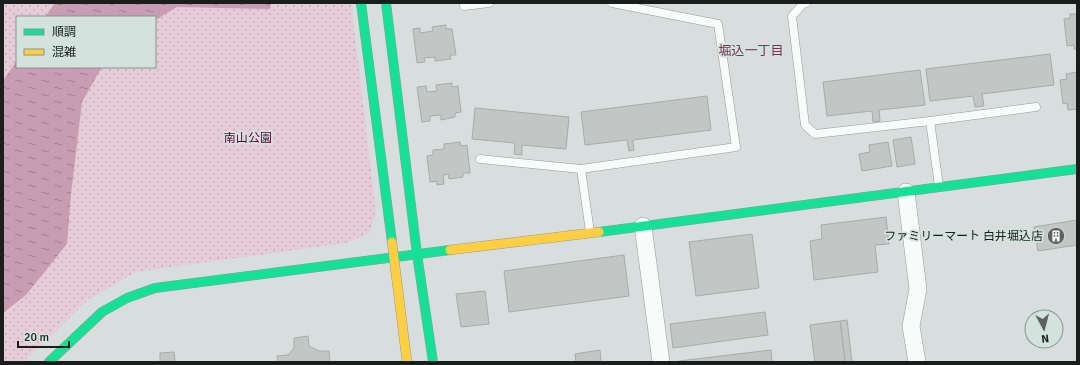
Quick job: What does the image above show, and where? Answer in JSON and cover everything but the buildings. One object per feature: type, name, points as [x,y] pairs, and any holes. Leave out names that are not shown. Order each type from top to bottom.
[{"type":"street","points":[[361,3],[407,362]]},
{"type":"street","points":[[386,3],[417,254],[433,362]]},
{"type":"street","points":[[49,362],[102,312],[127,298],[155,288],[1077,169]]},
{"type":"street","points":[[906,192],[918,289],[911,326],[917,362]]},
{"type":"street","points":[[643,226],[661,362]]},
{"type":"lane","points":[[464,6],[489,3]]},
{"type":"lane","points":[[480,159],[581,169],[736,147],[718,24],[612,3]]},
{"type":"lane","points":[[806,3],[804,3],[792,16],[805,125],[815,134],[1036,107]]},
{"type":"lane","points":[[930,121],[939,187]]},
{"type":"lane","points":[[581,169],[590,233]]},
{"type":"green space","name":"南山公園","points":[[3,3],[351,3],[376,212],[369,234],[345,243],[136,272],[89,299],[24,362],[3,362]]},
{"type":"water","points":[[55,3],[271,3],[270,9],[177,7],[156,19],[156,16],[46,16]]},
{"type":"water","points":[[16,62],[16,68],[101,68],[82,102],[71,194],[67,244],[26,295],[3,313],[3,81]]},
{"type":"traffic: fast","points":[[361,3],[392,242]]},
{"type":"traffic: fast","points":[[386,3],[417,254],[433,362]]},
{"type":"traffic: fast","points":[[599,232],[1077,169]]},
{"type":"traffic: fast","points":[[49,362],[102,312],[127,298],[155,288],[450,250]]},
{"type":"traffic: slow","points":[[450,250],[599,232]]},
{"type":"traffic: slow","points":[[392,242],[407,362]]},
{"type":"place","name":"ファミリーマート 白井堀込店","points":[[1056,236]]},
{"type":"district","name":"堀込一丁目","points":[[751,51]]}]
